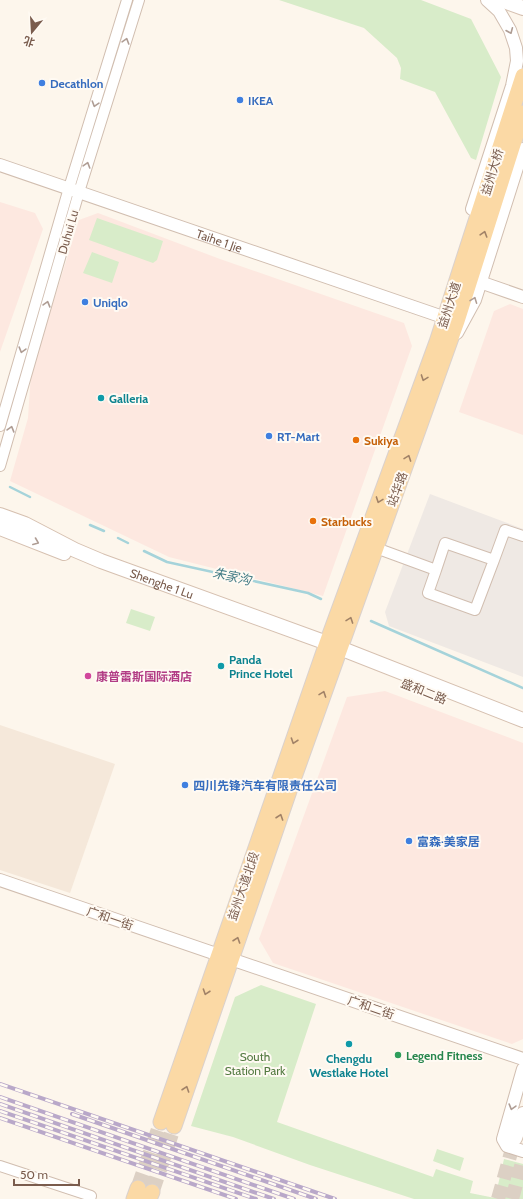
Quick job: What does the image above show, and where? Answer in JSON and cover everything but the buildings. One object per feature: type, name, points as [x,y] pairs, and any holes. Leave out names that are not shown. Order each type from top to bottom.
[{"type":"main road","points":[[501,0],[523,8]]},
{"type":"main road","name":"益州大桥","points":[[472,274],[521,69]]},
{"type":"main road","name":"益州大桥","points":[[472,274],[523,113]]},
{"type":"main road","name":"益州大道","points":[[457,321],[472,274]]},
{"type":"main road","name":"益州大道","points":[[443,344],[472,274]]},
{"type":"main road","name":"站华路","points":[[332,650],[443,344],[457,321]]},
{"type":"main road","name":"站华路","points":[[332,650],[376,548],[443,344]]},
{"type":"main road","name":"Shenghe 1 Lu","points":[[0,515],[25,524],[75,550],[101,561],[332,650]]},
{"type":"main road","name":"Shenghe 1 Lu","points":[[0,528],[204,608],[332,650]]},
{"type":"main road","points":[[332,650],[523,720]]},
{"type":"main road","name":"盛和二路","points":[[332,650],[523,730]]},
{"type":"main road","name":"益州大道北段","points":[[167,1124],[332,650]]},
{"type":"main road","points":[[515,1138],[523,1114]]},
{"type":"street","name":"Duhui Lu","points":[[0,466],[127,0]]},
{"type":"street","name":"Duhui Lu","points":[[0,426],[74,190],[139,0]]},
{"type":"street","points":[[443,344],[440,316],[445,293],[521,69],[510,30],[499,10],[487,0]]},
{"type":"street","points":[[443,344],[461,327],[468,315],[474,300],[472,274],[523,149]]},
{"type":"street","name":"Taihe 1 Jie","points":[[0,165],[440,316]]},
{"type":"street","points":[[472,274],[523,296]]},
{"type":"street","points":[[494,560],[445,543],[428,593],[476,610],[505,530],[523,536]]},
{"type":"street","points":[[376,548],[436,570]]},
{"type":"street","name":"广和一街","points":[[0,880],[225,957]]},
{"type":"street","name":"广和二街","points":[[225,957],[523,1059]]},
{"type":"street","points":[[523,1069],[503,1139],[507,1146],[523,1151]]},
{"type":"street","points":[[0,1166],[91,1196],[90,1199]]},
{"type":"shaded area","points":[[0,202],[35,213],[43,229],[0,352]]},
{"type":"shaded area","points":[[98,213],[220,259],[404,323],[412,346],[323,596],[169,557],[10,481],[28,418],[31,373],[79,220]]},
{"type":"shaded area","points":[[510,304],[523,309],[523,435],[459,412],[494,311]]},
{"type":"shaded area","points":[[430,494],[523,529],[523,677],[389,626],[385,612]]},
{"type":"shaded area","name":"富森·美家居","points":[[385,691],[523,743],[523,1039],[512,1044],[273,963],[259,939],[347,697]]},
{"type":"shaded area","points":[[0,725],[115,764],[70,893],[0,870]]},
{"type":"green space","points":[[279,0],[421,0],[471,19],[501,77],[476,160],[471,158],[435,92],[400,79],[401,68],[397,58],[364,28]]},
{"type":"green space","points":[[97,218],[163,241],[157,260],[153,263],[89,240]]},
{"type":"green space","points":[[92,252],[119,262],[112,283],[83,273]]},
{"type":"green space","points":[[131,609],[155,617],[150,631],[126,623]]},
{"type":"green space","name":"South Station Park","points":[[261,985],[316,1004],[277,1122],[433,1177],[436,1169],[473,1181],[470,1193],[495,1198],[504,1159],[523,1164],[523,1199],[414,1199],[310,1165],[233,1137],[191,1126],[235,997]]},
{"type":"green space","points":[[437,1149],[464,1158],[460,1171],[433,1161]]},
{"type":"waterway","name":"朱家沟","points":[[10,487],[30,497]]},
{"type":"waterway","name":"朱家沟","points":[[90,525],[104,531]]},
{"type":"waterway","name":"朱家沟","points":[[118,538],[128,543]]},
{"type":"waterway","name":"朱家沟","points":[[144,551],[167,562],[308,593],[321,599]]},
{"type":"waterway","name":"朱家沟","points":[[371,621],[523,688]]},
{"type":"tunnel","points":[[138,1188],[161,1122]]},
{"type":"tunnel","points":[[152,1192],[174,1126]]},
{"type":"tunnel","points":[[498,1199],[515,1138]]},
{"type":"tunnel","points":[[512,1199],[523,1159]]},
{"type":"railway","points":[[0,1084],[335,1199]]},
{"type":"railway","points":[[0,1097],[294,1199]]},
{"type":"railway","points":[[0,1104],[274,1199]]},
{"type":"railway","points":[[0,1111],[256,1199]]},
{"type":"railway","points":[[72,1114],[316,1199]]},
{"type":"railway","points":[[0,1118],[236,1199]]},
{"type":"place","name":"Decathlon","points":[[42,83]]},
{"type":"place","name":"IKEA","points":[[240,100]]},
{"type":"place","name":"Uniqlo","points":[[85,302]]},
{"type":"place","name":"Galleria","points":[[101,398]]},
{"type":"place","name":"RT-Mart","points":[[269,436]]},
{"type":"place","name":"Sukiya","points":[[356,440]]},
{"type":"place","name":"Starbucks","points":[[313,521]]},
{"type":"place","name":"Panda Prince Hotel","points":[[221,666]]},
{"type":"place","name":"康普雷斯国际酒店","points":[[88,676]]},
{"type":"place","name":"四川先锋汽车有限责任公司","points":[[185,785]]},
{"type":"place","name":"富森·美家居","points":[[409,841]]},
{"type":"place","name":"Chengdu Westlake Hotel","points":[[349,1044]]},
{"type":"place","name":"Legend Fitness","points":[[398,1055]]}]
